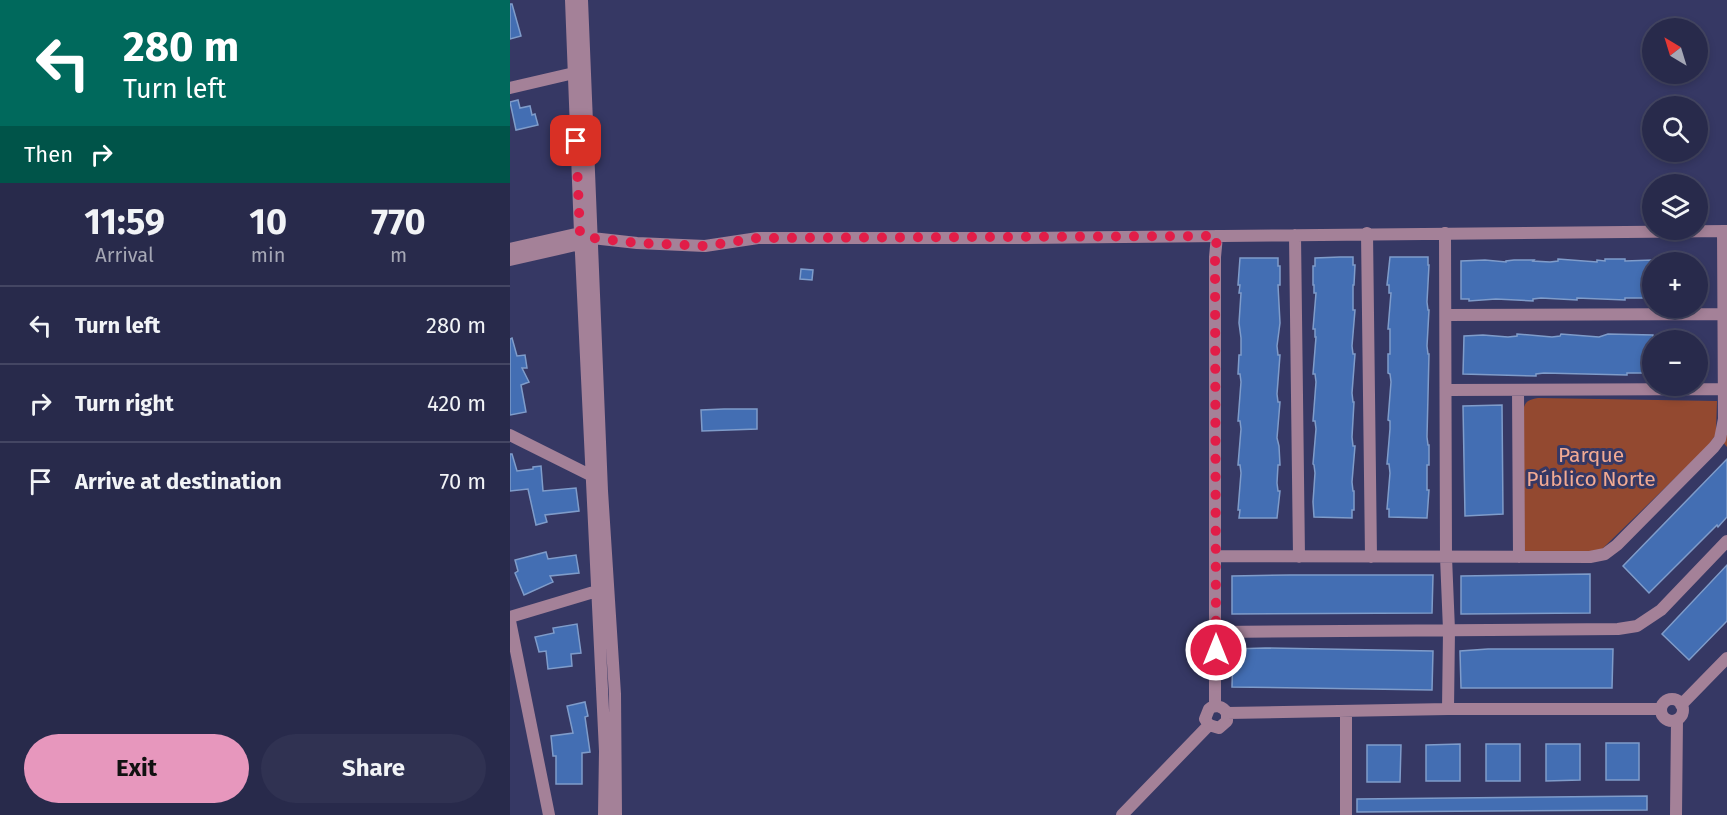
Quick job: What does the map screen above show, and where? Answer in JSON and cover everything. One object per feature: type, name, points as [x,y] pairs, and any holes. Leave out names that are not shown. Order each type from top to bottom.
[{"type":"street","points":[[571,0],[584,238],[615,694],[616,815]]},
{"type":"street","points":[[582,0],[584,238],[605,752],[604,815]]},
{"type":"street","points":[[510,88],[574,72]]},
{"type":"street","points":[[510,249],[584,238],[705,246],[758,238],[1725,231],[1723,426],[1720,439],[1617,545],[1605,554],[1590,557],[1215,556]]},
{"type":"street","points":[[1367,233],[1371,557]]},
{"type":"street","points":[[1445,233],[1448,708]]},
{"type":"street","points":[[1295,234],[1299,557]]},
{"type":"street","points":[[1215,706],[1215,257],[1217,236]]},
{"type":"street","points":[[510,260],[584,238]]},
{"type":"street","points":[[1446,315],[1723,314]]},
{"type":"street","points":[[1446,390],[1723,389]]},
{"type":"street","points":[[1518,390],[1519,557]]},
{"type":"street","points":[[510,435],[592,476]]},
{"type":"street","points":[[1216,632],[1618,629],[1637,626],[1661,610],[1727,541]]},
{"type":"street","points":[[549,815],[510,619],[597,591]]},
{"type":"street","points":[[1682,705],[1727,658]]},
{"type":"street","points":[[1671,699],[1679,701],[1682,705],[1682,715],[1677,720],[1669,721],[1663,717],[1661,709],[1664,702],[1671,699]]},
{"type":"street","points":[[1215,706],[1227,713],[1227,721],[1215,728],[1209,725],[1206,719],[1206,712],[1215,706]]},
{"type":"street","points":[[1227,713],[1448,708],[1661,709]]},
{"type":"street","points":[[1346,711],[1346,815]]},
{"type":"street","points":[[1676,815],[1677,720]]},
{"type":"street","points":[[1122,815],[1209,725]]},
{"type":"green space","name":"Parque Público Norte","points":[[1538,398],[1717,401],[1716,429],[1727,433],[1727,447],[1720,439],[1714,437],[1709,445],[1601,550],[1591,553],[1525,551],[1523,547],[1523,411],[1528,402]]},
{"type":"building","points":[[510,4],[512,4],[521,36],[510,39]]},
{"type":"building","points":[[518,100],[520,108],[530,106],[538,125],[516,130],[510,102]]},
{"type":"building","points":[[1353,257],[1353,265],[1355,265],[1352,346],[1353,354],[1355,354],[1352,393],[1354,402],[1352,437],[1353,446],[1355,446],[1352,482],[1354,510],[1352,510],[1352,518],[1314,517],[1315,473],[1313,464],[1316,429],[1315,421],[1313,421],[1316,382],[1315,374],[1313,374],[1316,337],[1315,329],[1313,329],[1316,293],[1314,293],[1313,285],[1313,266],[1315,266],[1315,258]]},
{"type":"building","points":[[1390,257],[1428,257],[1427,437],[1429,465],[1427,465],[1427,490],[1429,490],[1427,518],[1389,517],[1389,509],[1387,509],[1390,473],[1389,464],[1387,464],[1391,382],[1388,373],[1390,329],[1388,329],[1391,293],[1387,285]]},
{"type":"building","points":[[1240,258],[1278,258],[1278,266],[1280,266],[1280,285],[1278,285],[1280,323],[1277,346],[1278,355],[1280,355],[1277,394],[1278,402],[1280,402],[1277,438],[1280,465],[1278,465],[1277,483],[1278,491],[1280,491],[1277,518],[1239,518],[1241,473],[1240,465],[1238,465],[1241,429],[1240,421],[1238,421],[1241,382],[1240,374],[1238,374],[1239,355],[1241,355],[1239,323],[1241,293],[1239,293],[1240,285],[1238,285]]},
{"type":"building","points":[[1558,259],[1597,262],[1597,260],[1605,261],[1605,259],[1642,260],[1642,298],[1625,298],[1625,300],[1577,298],[1577,300],[1541,298],[1533,299],[1533,301],[1461,299],[1461,261],[1558,261]]},
{"type":"building","points":[[801,269],[813,270],[812,280],[800,279]]},
{"type":"building","points":[[1517,334],[1552,337],[1561,334],[1599,337],[1608,334],[1642,335],[1642,373],[1627,373],[1627,375],[1544,373],[1536,374],[1536,376],[1463,374],[1464,336],[1517,336]]},
{"type":"building","points":[[512,338],[517,356],[525,355],[527,368],[522,368],[529,382],[521,385],[526,412],[510,415],[510,339]]},
{"type":"building","points":[[1502,405],[1503,514],[1465,516],[1463,406]]},
{"type":"building","points":[[757,409],[757,429],[702,431],[701,410]]},
{"type":"building","points":[[510,454],[512,454],[517,471],[541,466],[543,491],[576,488],[579,511],[545,515],[547,522],[536,525],[528,489],[510,491]]},
{"type":"building","points":[[1727,459],[1727,517],[1649,593],[1623,566]]},
{"type":"building","points":[[546,552],[548,559],[576,555],[579,573],[550,576],[553,582],[524,595],[515,573],[518,571],[515,560]]},
{"type":"building","points":[[1727,565],[1727,621],[1689,660],[1662,634]]},
{"type":"building","points":[[1590,574],[1590,613],[1461,614],[1461,576]]},
{"type":"building","points":[[1433,575],[1432,613],[1232,614],[1232,576]]},
{"type":"building","points":[[577,624],[581,653],[571,654],[572,666],[548,669],[546,651],[539,652],[535,637],[554,633],[553,628]]},
{"type":"building","points":[[1233,649],[1433,651],[1432,690],[1232,687]]},
{"type":"building","points":[[1613,649],[1612,688],[1461,688],[1460,651]]},
{"type":"building","points":[[585,702],[590,752],[582,753],[582,784],[556,784],[556,756],[553,756],[551,736],[573,733],[567,706]]},
{"type":"building","points":[[1606,743],[1639,743],[1639,780],[1606,780]]},
{"type":"building","points":[[1460,744],[1460,781],[1426,781],[1426,745]]},
{"type":"building","points":[[1486,744],[1520,744],[1520,781],[1486,781]]},
{"type":"building","points":[[1546,744],[1580,744],[1580,780],[1546,781]]},
{"type":"building","points":[[1367,745],[1401,745],[1400,782],[1367,782]]},
{"type":"building","points":[[1647,796],[1647,810],[1357,812],[1357,799]]},
{"type":"route","points":[[576,141],[580,233],[592,238],[705,246],[758,238],[1217,236],[1215,257],[1216,650]]}]
